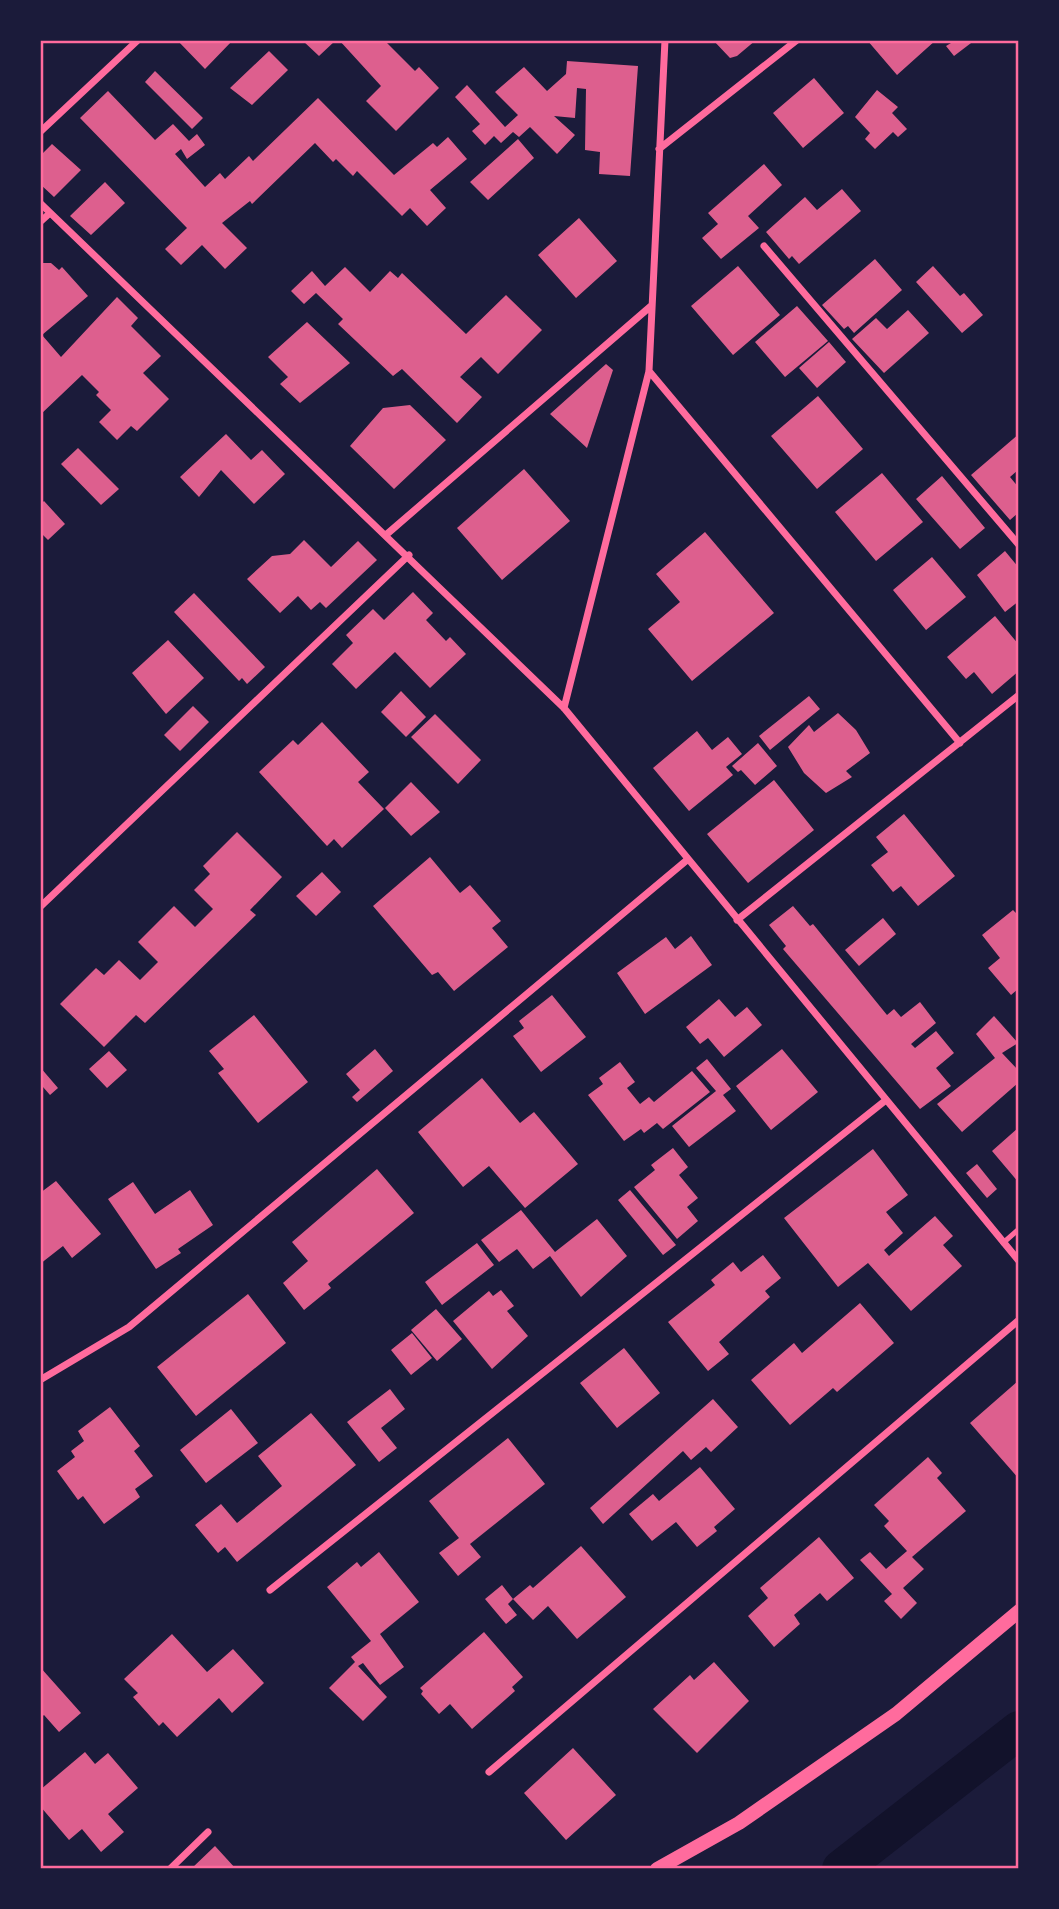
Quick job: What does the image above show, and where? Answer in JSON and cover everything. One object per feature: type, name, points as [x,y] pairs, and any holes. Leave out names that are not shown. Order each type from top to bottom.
[{"type":"main road","points":[[657,1869],[739,1822],[896,1714],[1019,1611]]},
{"type":"street","points":[[40,132],[138,40]]},
{"type":"street","points":[[564,708],[649,371],[665,40]]},
{"type":"street","points":[[659,149],[797,40]]},
{"type":"street","points":[[40,203],[409,555],[564,708],[1019,1261]]},
{"type":"street","points":[[40,222],[50,213]]},
{"type":"street","points":[[764,246],[1019,545]]},
{"type":"street","points":[[387,534],[651,306]]},
{"type":"street","points":[[649,371],[960,743]]},
{"type":"street","points":[[40,906],[409,555]]},
{"type":"street","points":[[737,920],[1019,695]]},
{"type":"street","points":[[40,1380],[128,1327],[688,860]]},
{"type":"street","points":[[270,1590],[886,1100]]},
{"type":"street","points":[[489,1772],[1019,1320]]},
{"type":"street","points":[[170,1869],[208,1832]]},
{"type":"lane","points":[[1003,1243],[1019,1229]]},
{"type":"building","points":[[177,40],[233,40],[205,69]]},
{"type":"building","points":[[302,40],[336,40],[319,56]]},
{"type":"building","points":[[339,40],[384,40],[415,71],[419,67],[439,88],[396,131],[366,101],[381,86]]},
{"type":"building","points":[[713,40],[756,40],[737,56],[730,58]]},
{"type":"building","points":[[867,40],[936,40],[897,75]]},
{"type":"building","points":[[949,40],[975,40],[954,56],[946,46],[951,43]]},
{"type":"building","points":[[269,51],[288,70],[252,105],[230,88]]},
{"type":"building","points":[[567,61],[638,66],[630,176],[599,174],[600,152],[585,150],[586,89],[577,88],[575,118],[554,116],[575,135],[557,154],[530,127],[519,137],[513,132],[501,143],[494,136],[485,145],[472,131],[480,124],[455,97],[467,85],[505,127],[518,115],[495,92],[524,67],[547,91],[566,74]]},
{"type":"building","points":[[155,71],[203,118],[192,129],[145,82]]},
{"type":"building","points":[[814,78],[844,113],[803,148],[773,113]]},
{"type":"building","points":[[877,90],[898,107],[892,113],[907,129],[898,137],[893,132],[875,149],[865,139],[870,133],[855,117]]},
{"type":"building","points":[[108,91],[155,140],[173,124],[189,141],[197,134],[205,145],[187,159],[181,149],[175,154],[205,187],[220,173],[225,179],[249,156],[253,161],[318,98],[394,175],[433,143],[437,147],[448,137],[467,159],[430,190],[446,208],[427,226],[410,208],[402,216],[357,171],[353,176],[336,159],[333,162],[315,143],[252,204],[250,201],[222,223],[247,248],[225,269],[202,245],[181,265],[165,249],[187,228],[80,118]]},
{"type":"building","points":[[518,139],[534,158],[488,200],[470,182]]},
{"type":"building","points":[[52,144],[81,170],[54,197],[40,184],[40,156]]},
{"type":"building","points":[[764,164],[782,185],[748,216],[759,228],[721,259],[702,238],[718,224],[708,213]]},
{"type":"building","points":[[105,182],[125,203],[91,235],[70,216]]},
{"type":"building","points":[[842,189],[861,211],[799,264],[792,256],[789,259],[766,232],[805,197],[817,210]]},
{"type":"building","points":[[579,218],[617,261],[576,298],[538,255]]},
{"type":"building","points":[[875,259],[902,290],[854,333],[848,326],[844,329],[822,305]]},
{"type":"building","points":[[42,263],[51,263],[59,270],[62,267],[88,296],[42,335],[61,357],[117,297],[138,318],[131,326],[161,356],[143,373],[169,399],[137,431],[131,426],[117,440],[99,422],[111,410],[96,395],[99,392],[82,375],[40,415]]},
{"type":"building","points":[[738,266],[780,315],[733,355],[691,306]]},
{"type":"building","points":[[933,266],[960,296],[964,293],[983,315],[962,333],[916,282]]},
{"type":"building","points":[[345,267],[370,292],[390,271],[398,278],[402,273],[466,334],[506,295],[542,330],[498,374],[481,357],[460,377],[482,397],[457,423],[402,369],[393,376],[338,324],[343,319],[316,293],[304,304],[291,291],[312,271],[325,286]]},
{"type":"building","points":[[797,306],[828,341],[785,377],[755,342]]},
{"type":"building","points":[[908,310],[929,333],[884,373],[852,339],[876,318],[887,329]]},
{"type":"building","points":[[307,322],[350,363],[300,403],[280,384],[288,377],[268,357]]},
{"type":"building","points":[[829,342],[846,362],[817,388],[799,368]]},
{"type":"building","points":[[606,364],[613,370],[587,448],[550,414]]},
{"type":"building","points":[[818,396],[863,449],[817,489],[771,436]]},
{"type":"building","points":[[410,405],[446,440],[394,489],[350,446],[383,408]]},
{"type":"building","points":[[226,434],[251,460],[262,450],[285,474],[254,504],[221,470],[199,497],[180,477]]},
{"type":"building","points":[[1019,434],[1019,469],[1010,477],[1019,488],[1019,512],[1010,520],[971,475]]},
{"type":"building","points":[[78,448],[119,489],[101,505],[61,464]]},
{"type":"building","points":[[524,469],[570,521],[502,580],[457,528]]},
{"type":"building","points":[[882,473],[923,522],[876,561],[835,512]]},
{"type":"building","points":[[942,476],[985,528],[960,549],[916,499]]},
{"type":"building","points":[[44,501],[65,524],[48,540],[40,532],[40,505]]},
{"type":"building","points":[[705,532],[774,613],[692,681],[648,629],[680,602],[656,574]]},
{"type":"building","points":[[304,540],[331,567],[358,541],[377,560],[326,608],[320,602],[311,610],[298,596],[280,613],[247,579],[272,556],[290,554]]},
{"type":"building","points":[[1005,551],[1019,568],[1019,601],[1005,612],[977,575]]},
{"type":"building","points":[[932,557],[966,597],[926,630],[893,590]]},
{"type":"building","points":[[413,592],[433,613],[426,620],[446,641],[450,637],[466,654],[430,688],[395,652],[356,689],[332,664],[353,643],[346,635],[373,609],[384,620]]},
{"type":"building","points":[[194,593],[265,667],[247,684],[242,678],[239,681],[174,612]]},
{"type":"building","points":[[995,616],[1019,645],[1019,671],[992,694],[974,672],[966,679],[947,657]]},
{"type":"building","points":[[168,640],[204,678],[166,714],[132,673]]},
{"type":"building","points":[[401,691],[426,717],[406,737],[381,712]]},
{"type":"building","points":[[809,696],[820,709],[770,750],[759,736]]},
{"type":"building","points":[[193,706],[209,722],[180,751],[164,735]]},
{"type":"building","points":[[838,713],[856,730],[870,753],[846,771],[852,777],[826,793],[804,773],[788,747],[809,725],[814,732]]},
{"type":"building","points":[[435,714],[481,760],[458,784],[411,737]]},
{"type":"building","points":[[322,722],[369,772],[358,782],[384,809],[342,848],[334,839],[327,846],[259,772],[293,740],[298,745]]},
{"type":"building","points":[[697,731],[712,750],[728,737],[742,754],[726,767],[733,775],[689,811],[653,768]]},
{"type":"building","points":[[758,743],[777,766],[755,785],[741,770],[738,772],[732,766]]},
{"type":"building","points":[[774,780],[814,830],[748,883],[707,834]]},
{"type":"building","points":[[411,782],[440,812],[411,836],[385,808]]},
{"type":"building","points":[[904,814],[955,876],[918,906],[901,886],[893,892],[871,865],[888,852],[876,837]]},
{"type":"building","points":[[237,832],[282,877],[250,910],[256,915],[145,1023],[136,1015],[104,1047],[60,1004],[96,968],[104,975],[119,960],[140,980],[158,962],[138,942],[174,906],[195,927],[213,909],[194,890],[210,874],[203,866]]},
{"type":"building","points":[[430,857],[460,893],[470,885],[501,921],[492,928],[508,947],[454,991],[438,972],[432,975],[373,906]]},
{"type":"building","points":[[322,872],[341,892],[316,916],[296,896]]},
{"type":"building","points":[[793,906],[810,926],[813,924],[887,1015],[894,1009],[901,1017],[920,1002],[936,1023],[911,1044],[915,1048],[936,1031],[954,1053],[936,1068],[951,1086],[920,1109],[783,949],[786,946],[769,925]]},
{"type":"building","points":[[1013,910],[1019,916],[1019,988],[1011,995],[988,968],[1000,958],[982,935]]},
{"type":"building","points":[[883,918],[896,934],[859,966],[845,950]]},
{"type":"building","points":[[691,936],[712,965],[645,1014],[617,973],[666,937],[675,949]]},
{"type":"building","points":[[552,995],[586,1037],[541,1072],[513,1036],[524,1028],[519,1021]]},
{"type":"building","points":[[719,999],[735,1017],[747,1007],[762,1025],[724,1057],[708,1038],[700,1044],[686,1027]]},
{"type":"building","points":[[254,1015],[308,1082],[258,1123],[218,1073],[224,1069],[209,1051]]},
{"type":"building","points":[[994,1016],[1018,1043],[1002,1053],[1019,1071],[1019,1082],[962,1132],[937,1104],[995,1058],[976,1034]]},
{"type":"building","points":[[375,1049],[393,1071],[357,1102],[352,1097],[360,1090],[346,1074]]},
{"type":"building","points":[[782,1049],[818,1092],[771,1130],[736,1086]]},
{"type":"building","points":[[109,1051],[127,1070],[107,1088],[89,1069]]},
{"type":"building","points":[[707,1059],[731,1089],[723,1095],[736,1111],[689,1147],[672,1126],[716,1091],[696,1068]]},
{"type":"building","points":[[620,1062],[635,1082],[627,1088],[640,1104],[649,1097],[654,1102],[692,1071],[710,1092],[663,1129],[657,1123],[644,1133],[641,1129],[624,1141],[588,1095],[603,1084],[599,1078]]},
{"type":"building","points":[[40,1067],[58,1088],[50,1095],[43,1087],[40,1089]]},
{"type":"building","points":[[482,1078],[520,1123],[534,1112],[578,1164],[525,1208],[489,1166],[463,1187],[418,1132]]},
{"type":"building","points":[[1019,1127],[1019,1183],[992,1151]]},
{"type":"building","points":[[673,1148],[688,1167],[679,1175],[698,1198],[687,1207],[698,1221],[677,1239],[634,1187],[655,1170],[651,1165]]},
{"type":"building","points":[[873,1149],[908,1195],[886,1212],[903,1233],[884,1250],[889,1256],[935,1216],[953,1236],[943,1245],[962,1266],[911,1311],[868,1263],[838,1287],[784,1218]]},
{"type":"building","points":[[977,1164],[997,1189],[987,1198],[966,1173]]},
{"type":"building","points":[[377,1169],[414,1213],[328,1284],[331,1288],[304,1310],[283,1283],[308,1261],[292,1242]]},
{"type":"building","points":[[56,1181],[101,1234],[72,1258],[63,1246],[40,1264],[40,1193]]},
{"type":"building","points":[[133,1182],[155,1214],[190,1190],[213,1225],[178,1249],[181,1253],[156,1269],[108,1199]]},
{"type":"building","points":[[630,1190],[676,1245],[663,1255],[618,1200]]},
{"type":"building","points":[[521,1210],[555,1252],[597,1219],[627,1256],[581,1297],[550,1256],[533,1269],[517,1249],[499,1262],[481,1240]]},
{"type":"building","points":[[477,1243],[494,1265],[442,1305],[425,1282]]},
{"type":"building","points":[[763,1255],[781,1278],[765,1291],[770,1297],[719,1342],[729,1354],[708,1371],[668,1322],[715,1285],[711,1280],[733,1262],[741,1272]]},
{"type":"building","points":[[501,1290],[514,1306],[507,1311],[528,1336],[492,1369],[453,1321],[489,1291],[493,1296]]},
{"type":"building","points":[[248,1294],[286,1343],[196,1416],[157,1367]]},
{"type":"building","points":[[860,1303],[894,1343],[837,1392],[833,1388],[790,1425],[751,1380],[794,1343],[802,1353]]},
{"type":"building","points":[[436,1309],[462,1339],[437,1361],[411,1330]]},
{"type":"building","points":[[412,1333],[432,1358],[411,1375],[391,1350]]},
{"type":"building","points":[[624,1348],[660,1393],[617,1428],[580,1383]]},
{"type":"building","points":[[1019,1380],[1019,1479],[970,1423]]},
{"type":"building","points":[[390,1389],[405,1409],[381,1428],[397,1448],[379,1462],[347,1422]]},
{"type":"building","points":[[713,1399],[738,1427],[711,1452],[706,1447],[691,1460],[683,1451],[603,1524],[590,1508]]},
{"type":"building","points":[[110,1407],[140,1446],[134,1451],[153,1476],[135,1489],[140,1497],[104,1524],[83,1496],[78,1500],[57,1471],[75,1457],[71,1451],[84,1441],[78,1431]]},
{"type":"building","points":[[231,1409],[258,1443],[206,1483],[180,1450]]},
{"type":"building","points":[[311,1413],[356,1465],[237,1562],[225,1547],[218,1553],[195,1525],[221,1504],[237,1523],[282,1486],[258,1456]]},
{"type":"building","points":[[508,1438],[545,1484],[470,1544],[481,1557],[458,1576],[439,1553],[459,1538],[429,1501]]},
{"type":"building","points":[[928,1457],[942,1473],[937,1478],[966,1511],[912,1557],[924,1569],[903,1588],[917,1603],[901,1619],[884,1601],[892,1594],[860,1560],[870,1552],[886,1569],[907,1551],[884,1526],[889,1521],[874,1505]]},
{"type":"building","points":[[700,1467],[735,1509],[714,1527],[717,1531],[697,1547],[676,1522],[652,1541],[629,1514],[653,1494],[659,1501]]},
{"type":"building","points":[[819,1537],[854,1578],[827,1601],[820,1593],[794,1615],[800,1624],[774,1647],[748,1616],[768,1598],[760,1588]]},
{"type":"building","points":[[581,1546],[626,1597],[577,1639],[548,1606],[533,1620],[513,1599],[530,1585],[533,1588]]},
{"type":"building","points":[[379,1552],[419,1602],[380,1634],[404,1667],[380,1685],[363,1663],[358,1666],[387,1697],[363,1721],[329,1688],[355,1662],[351,1657],[371,1641],[327,1587],[357,1562],[361,1567]]},
{"type":"building","points":[[502,1585],[513,1599],[508,1604],[517,1615],[506,1624],[485,1599]]},
{"type":"building","points":[[484,1632],[523,1677],[512,1687],[515,1691],[472,1729],[450,1704],[439,1714],[421,1694],[423,1691],[420,1688]]},
{"type":"building","points":[[172,1634],[207,1672],[233,1649],[264,1683],[232,1713],[219,1698],[177,1737],[163,1722],[159,1726],[133,1697],[138,1693],[124,1679]]},
{"type":"building","points":[[714,1662],[749,1701],[697,1753],[653,1709],[690,1675],[694,1680]]},
{"type":"building","points":[[40,1667],[81,1713],[59,1732],[44,1715],[40,1718]]},
{"type":"building","points":[[573,1748],[616,1795],[566,1840],[524,1793]]},
{"type":"building","points":[[85,1752],[95,1764],[108,1753],[138,1788],[108,1814],[124,1832],[101,1852],[82,1829],[69,1840],[40,1806],[40,1790]]},
{"type":"building","points":[[215,1846],[236,1869],[191,1869]]},
{"type":"waterway","points":[[841,1869],[1019,1730]]}]
